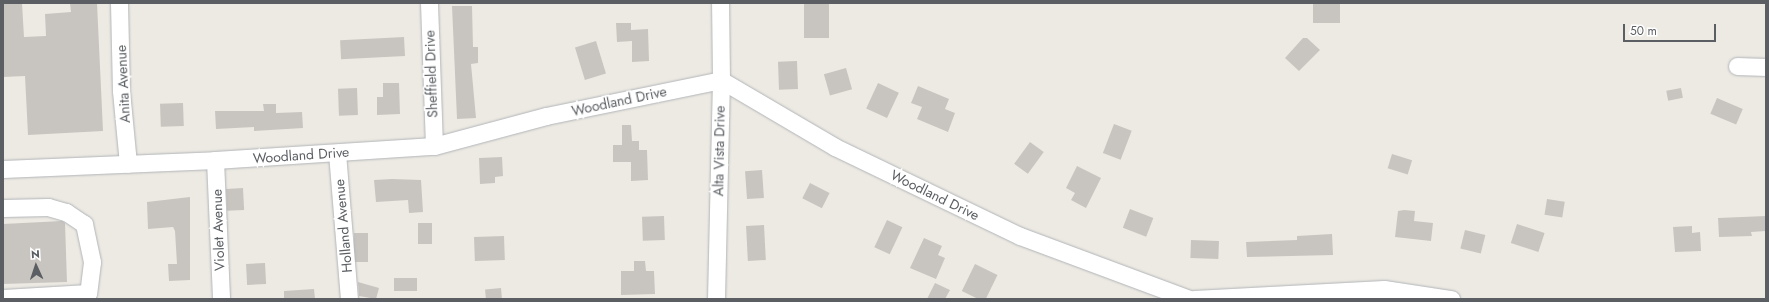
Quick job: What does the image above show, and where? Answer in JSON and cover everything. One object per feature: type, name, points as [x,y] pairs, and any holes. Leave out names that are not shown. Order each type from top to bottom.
[{"type":"street","name":"Anita Avenue","points":[[119,3],[121,90],[128,164]]},
{"type":"street","name":"Sheffield Drive","points":[[429,3],[434,146]]},
{"type":"street","name":"Alta Vista Drive","points":[[716,299],[721,80],[720,3]]},
{"type":"street","points":[[1737,66],[1766,67]]},
{"type":"street","name":"Woodland Drive","points":[[3,169],[215,160],[434,146],[546,116],[721,80],[835,147],[1020,236],[1189,299]]},
{"type":"street","name":"Holland Avenue","points":[[337,153],[349,299]]},
{"type":"street","name":"Violet Avenue","points":[[215,160],[221,299]]},
{"type":"street","points":[[3,208],[48,207],[66,212],[84,224],[92,262],[88,294],[3,298]]},
{"type":"street","points":[[1194,299],[1384,289],[1451,299]]},
{"type":"building","points":[[3,3],[22,3],[24,37],[46,36],[45,14],[71,12],[70,3],[97,3],[103,131],[28,135],[25,76],[3,77]]},
{"type":"building","points":[[804,3],[829,3],[829,38],[804,38]]},
{"type":"building","points":[[1313,3],[1340,3],[1340,23],[1313,23]]},
{"type":"building","points":[[452,6],[472,6],[473,47],[478,47],[478,63],[471,64],[476,118],[457,119]]},
{"type":"building","points":[[616,23],[631,23],[631,30],[648,29],[649,61],[632,62],[632,41],[617,42]]},
{"type":"building","points":[[404,37],[405,56],[341,59],[340,40]]},
{"type":"building","points":[[1303,38],[1307,38],[1320,50],[1299,71],[1285,58]]},
{"type":"building","points":[[596,41],[606,74],[585,80],[575,47]]},
{"type":"building","points":[[797,61],[798,89],[779,90],[778,62]]},
{"type":"building","points":[[846,68],[852,89],[830,95],[824,74]]},
{"type":"building","points":[[383,83],[399,83],[400,114],[377,115],[377,97],[383,97]]},
{"type":"building","points":[[878,83],[899,93],[887,118],[866,108]]},
{"type":"building","points":[[918,86],[949,99],[945,109],[955,113],[948,132],[917,119],[922,107],[911,103]]},
{"type":"building","points":[[357,88],[358,115],[339,116],[338,89]]},
{"type":"building","points":[[1681,88],[1683,98],[1668,101],[1666,91]]},
{"type":"building","points":[[1717,98],[1743,109],[1736,125],[1710,114]]},
{"type":"building","points":[[183,103],[184,126],[161,127],[160,104]]},
{"type":"building","points":[[263,104],[276,104],[276,113],[302,112],[303,128],[254,131],[254,127],[216,129],[215,111],[264,111]]},
{"type":"building","points":[[1114,124],[1132,131],[1121,160],[1103,153]]},
{"type":"building","points":[[622,125],[631,125],[632,141],[639,141],[639,150],[647,150],[648,180],[631,181],[631,162],[613,162],[613,145],[622,145]]},
{"type":"building","points":[[1030,142],[1044,152],[1028,174],[1014,164]]},
{"type":"building","points":[[1392,154],[1412,160],[1408,174],[1388,168]]},
{"type":"building","points":[[502,157],[503,176],[495,177],[495,183],[480,184],[479,158]]},
{"type":"building","points":[[1077,166],[1101,178],[1086,208],[1071,200],[1075,193],[1066,188]]},
{"type":"building","points":[[762,170],[764,198],[747,199],[745,171]]},
{"type":"building","points":[[374,180],[421,180],[423,212],[409,213],[408,200],[376,202]]},
{"type":"building","points":[[810,183],[830,193],[822,208],[802,198]]},
{"type":"building","points":[[243,188],[244,210],[227,211],[226,189]]},
{"type":"building","points":[[190,197],[190,280],[169,281],[168,264],[177,264],[175,231],[173,227],[148,229],[147,202]]},
{"type":"building","points":[[1547,199],[1565,202],[1562,218],[1544,215]]},
{"type":"building","points":[[1130,209],[1153,218],[1146,237],[1123,228]]},
{"type":"building","points":[[1398,211],[1415,211],[1414,221],[1433,223],[1431,241],[1395,237]]},
{"type":"building","points":[[664,216],[665,240],[643,241],[642,217]]},
{"type":"building","points":[[1766,216],[1766,231],[1751,232],[1752,236],[1719,237],[1718,218]]},
{"type":"building","points":[[887,220],[902,227],[890,254],[874,247]]},
{"type":"building","points":[[62,221],[65,223],[67,282],[3,284],[3,224]]},
{"type":"building","points":[[418,223],[432,223],[432,244],[418,244]]},
{"type":"building","points":[[1517,224],[1545,233],[1538,252],[1511,243]]},
{"type":"building","points":[[764,225],[766,260],[748,261],[746,226]]},
{"type":"building","points":[[1692,226],[1692,233],[1700,232],[1701,251],[1675,252],[1673,227]]},
{"type":"building","points":[[1465,230],[1485,235],[1481,254],[1460,248]]},
{"type":"building","points":[[354,233],[368,233],[368,262],[354,262]]},
{"type":"building","points":[[1332,234],[1333,255],[1247,257],[1246,242],[1297,240],[1297,236]]},
{"type":"building","points":[[504,236],[505,260],[475,261],[474,237]]},
{"type":"building","points":[[924,238],[942,246],[938,255],[945,258],[936,279],[910,268]]},
{"type":"building","points":[[1191,240],[1219,241],[1218,259],[1190,258]]},
{"type":"building","points":[[634,261],[645,261],[646,271],[654,271],[655,294],[621,295],[621,271],[634,271]]},
{"type":"building","points":[[265,263],[266,284],[247,285],[246,264]]},
{"type":"building","points":[[975,264],[997,275],[986,299],[978,299],[962,291]]},
{"type":"building","points":[[394,278],[417,278],[417,291],[394,291]]},
{"type":"building","points":[[358,282],[379,288],[376,299],[359,296]]},
{"type":"building","points":[[935,283],[950,290],[945,299],[927,299]]},
{"type":"building","points":[[501,288],[502,299],[486,299],[485,289]]},
{"type":"building","points":[[314,289],[315,299],[284,299],[284,291]]}]
